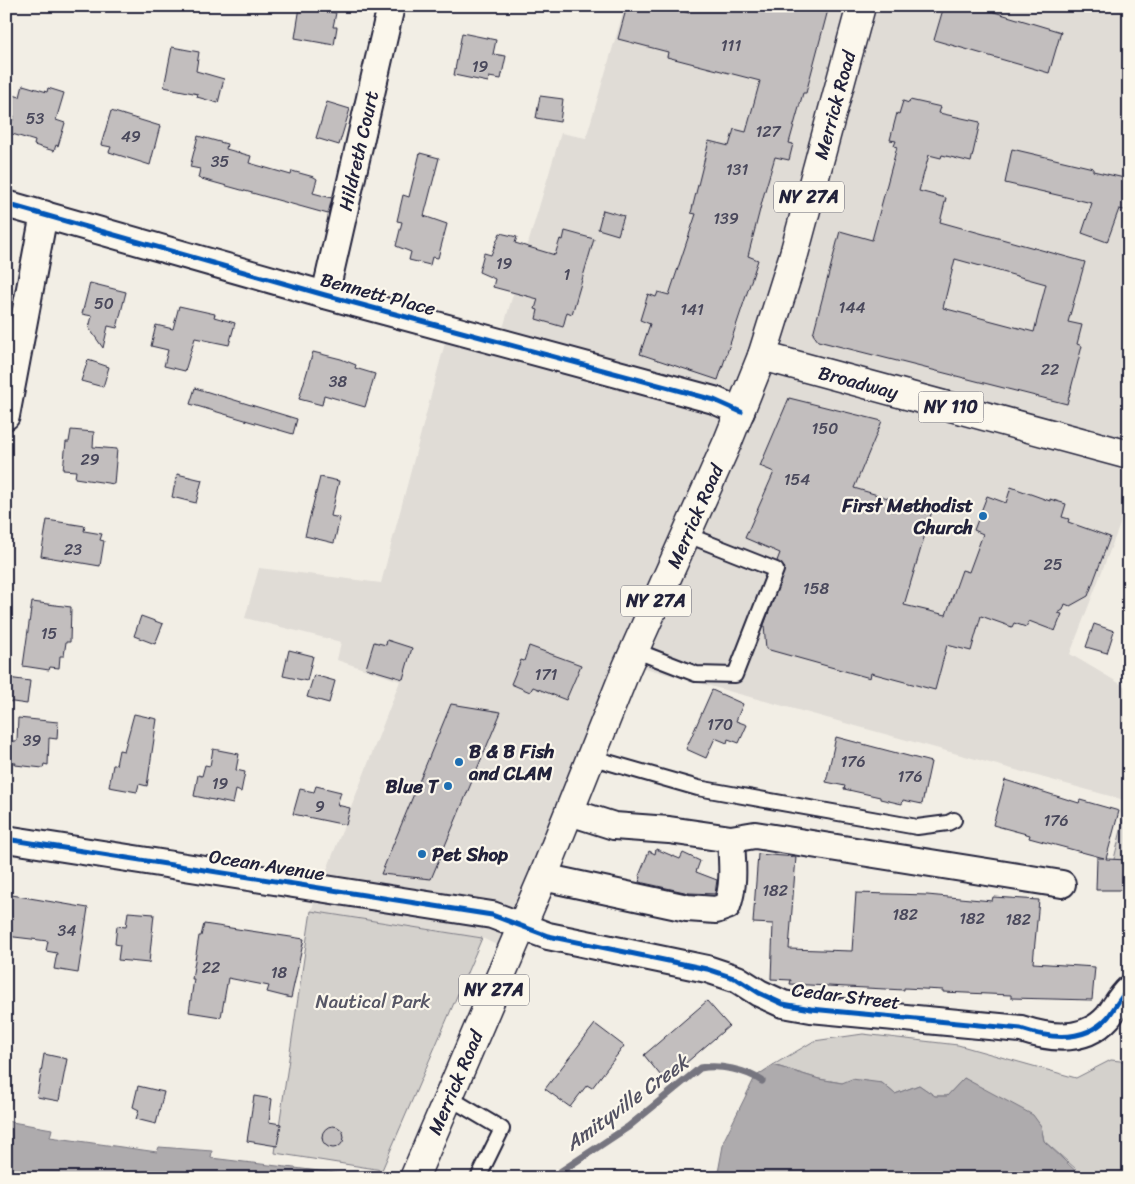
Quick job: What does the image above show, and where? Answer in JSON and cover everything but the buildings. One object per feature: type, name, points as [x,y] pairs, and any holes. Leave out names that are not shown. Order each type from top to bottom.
[{"type":"main road","name":"Merrick Road","points":[[414,1178],[543,878],[634,650],[741,412],[762,356],[794,254],[861,6]]},
{"type":"main road","name":"Broadway","points":[[762,356],[1129,455]]},
{"type":"street","name":"Hildreth Court","points":[[325,295],[391,6]]},
{"type":"street","name":"Bennett Place","points":[[6,204],[325,295],[714,400],[741,412]]},
{"type":"street","points":[[6,416],[44,214]]},
{"type":"street","points":[[570,812],[614,826],[669,830],[731,839],[755,835],[1062,884]]},
{"type":"street","points":[[543,878],[687,908],[716,910],[727,906],[731,895],[733,872],[731,839]]},
{"type":"street","name":"Ocean Avenue","points":[[6,840],[486,914],[521,926]]},
{"type":"street","name":"Cedar Street","points":[[521,926],[548,936],[707,969],[737,979],[759,993],[783,1004],[1021,1029],[1045,1037],[1086,1034],[1107,1017],[1120,997],[1129,989]]},
{"type":"lane","points":[[634,650],[696,674],[735,675],[776,570],[685,534]]},
{"type":"lane","points":[[590,757],[698,788],[908,826],[928,827],[954,820]]},
{"type":"lane","points":[[448,1097],[502,1129],[478,1178]]},
{"type":"shaded area","points":[[625,6],[1111,6],[1129,11],[1129,501],[1070,654],[1129,689],[1128,801],[634,665],[518,955],[482,938],[311,911],[400,681],[337,660],[341,642],[245,618],[259,568],[381,583],[450,324],[498,345],[561,133],[586,138]]},
{"type":"shaded area","points":[[773,1065],[819,1079],[842,1083],[852,1079],[882,1083],[895,1094],[919,1085],[935,1096],[947,1096],[964,1078],[1033,1115],[1041,1126],[1044,1141],[1083,1178],[717,1178],[724,1140],[755,1077]]},
{"type":"shaded area","points":[[6,1121],[52,1129],[50,1137],[157,1152],[159,1147],[212,1151],[211,1158],[377,1178],[6,1178]]},
{"type":"green space","points":[[1129,798],[1129,879],[1113,863]]},
{"type":"green space","name":"Nautical Park","points":[[311,911],[482,938],[382,1170],[275,1153]]},
{"type":"green space","points":[[863,1034],[958,1045],[1076,1078],[1111,1060],[1129,1062],[1129,1178],[1081,1178],[1076,1169],[1044,1141],[1041,1126],[964,1078],[947,1096],[935,1096],[919,1085],[895,1094],[882,1083],[842,1083],[819,1079],[773,1065],[814,1041]]},
{"type":"waterway","name":"Amityville Creek","points":[[551,1178],[628,1127],[700,1068],[732,1069],[762,1081]]},
{"type":"cycle path","points":[[6,204],[325,295],[714,400],[741,412]]},
{"type":"cycle path","points":[[6,839],[492,915],[548,936],[707,969],[737,979],[759,993],[783,1004],[811,1009],[1021,1029],[1044,1035],[1067,1036],[1078,1035],[1099,1025],[1108,1017],[1129,989]]},
{"type":"place","name":"First Methodist Church","points":[[983,516]]},
{"type":"place","name":"B & B Fish and CLAM","points":[[459,762]]},
{"type":"place","name":"Blue T","points":[[448,786]]},
{"type":"place","name":"Pet Shop","points":[[422,854]]}]
